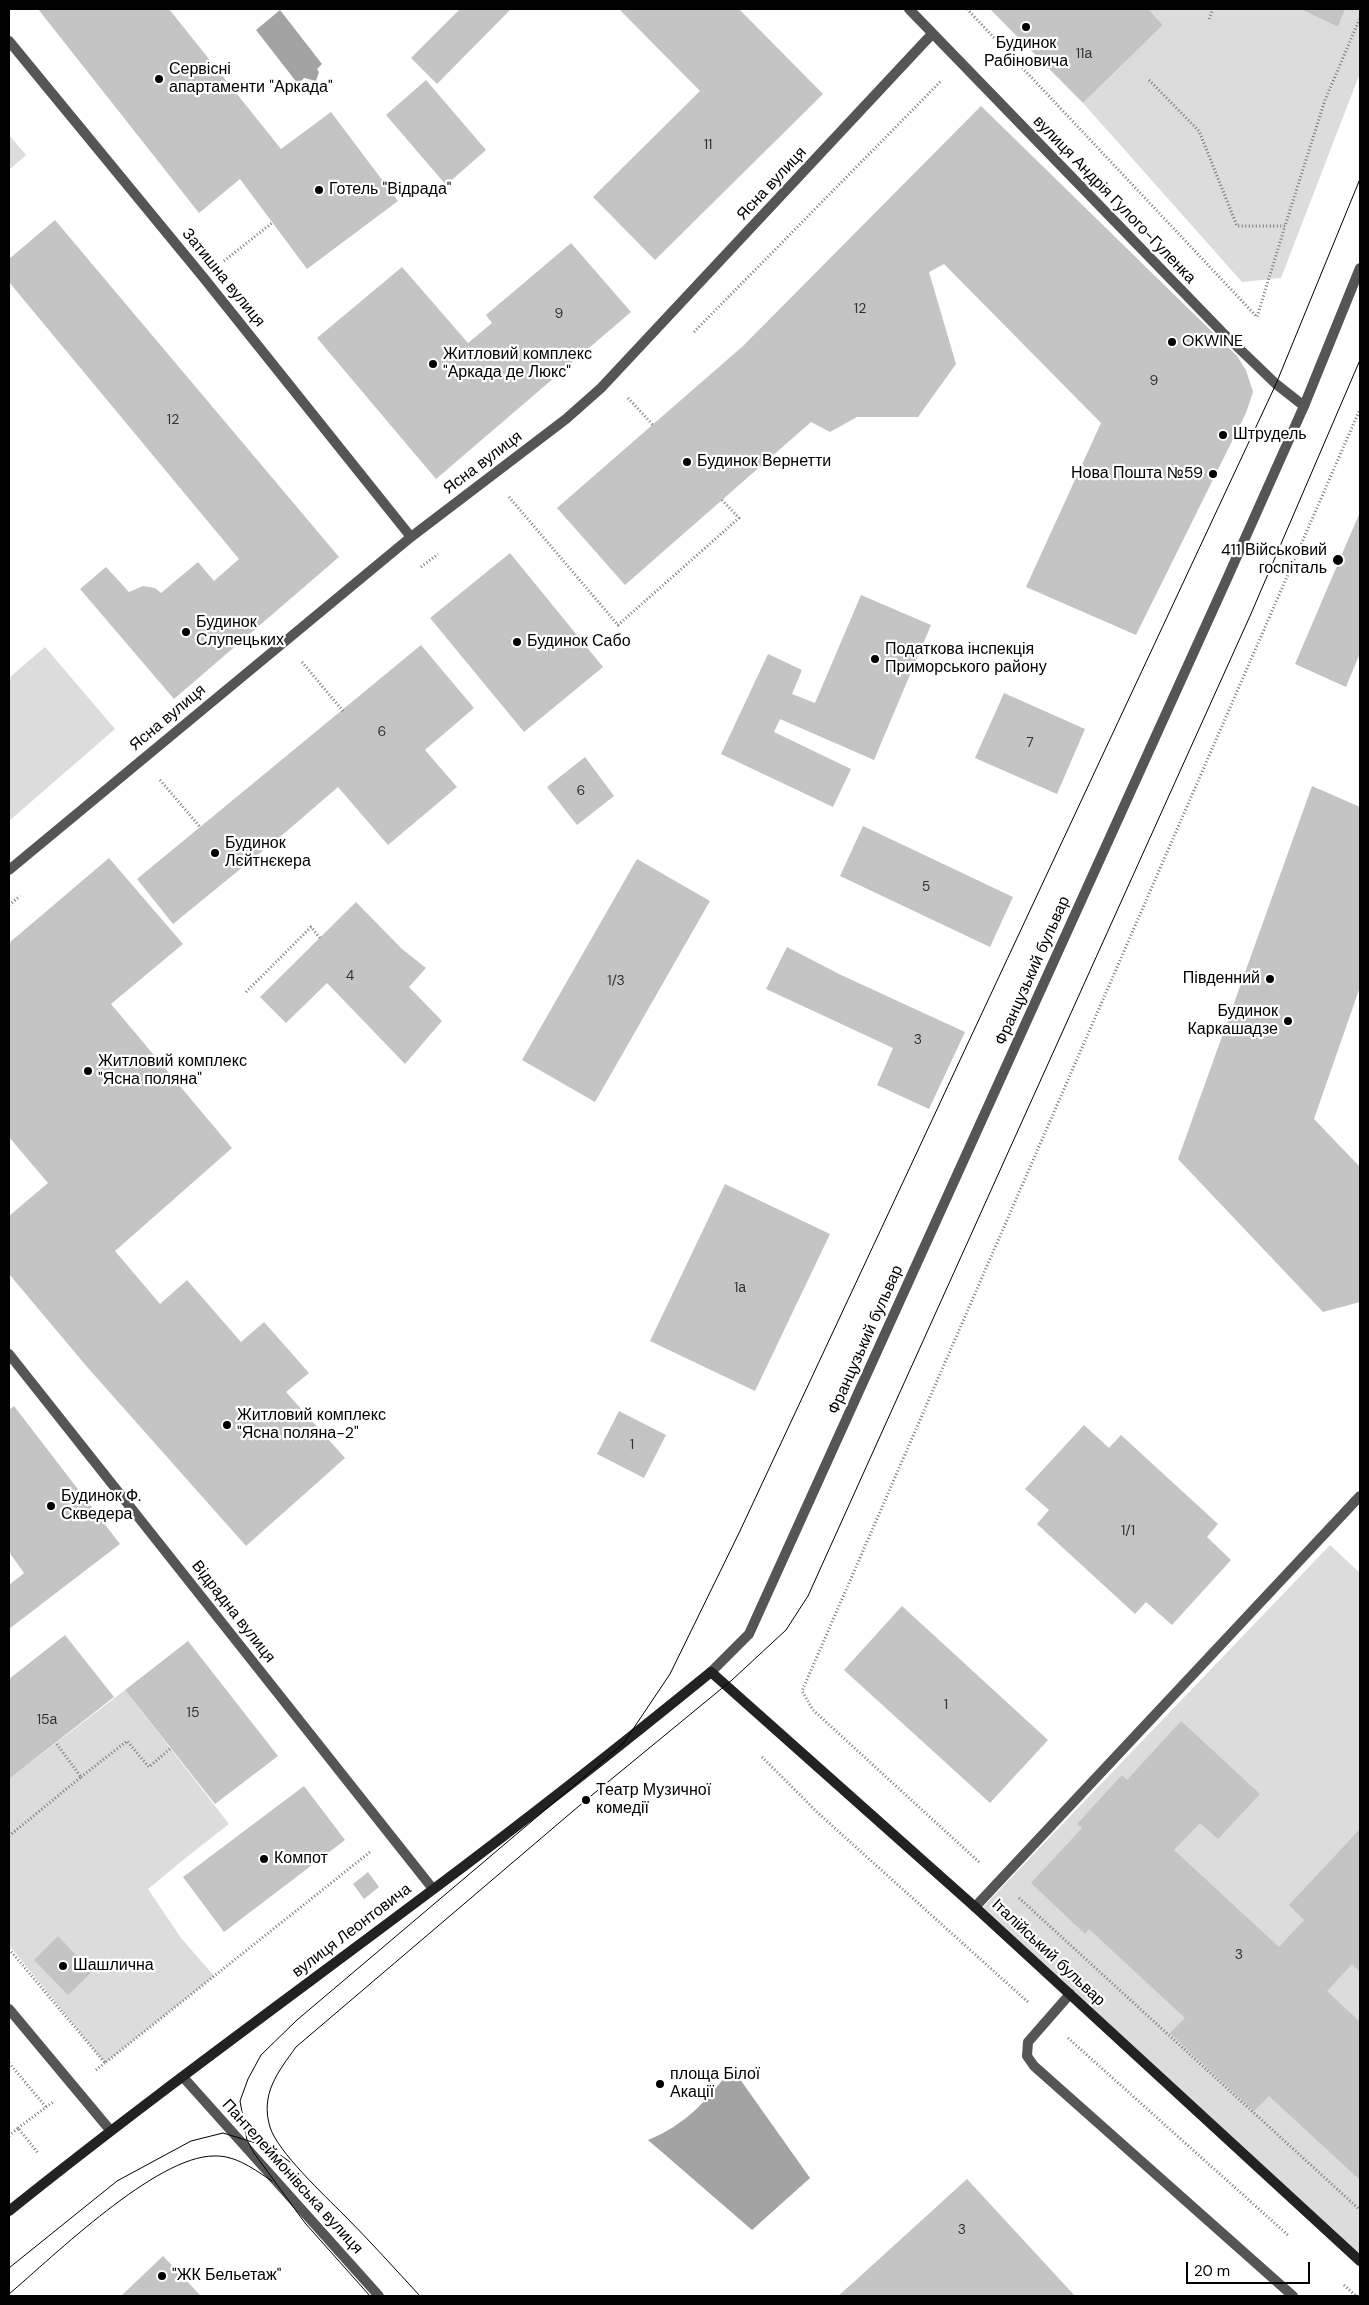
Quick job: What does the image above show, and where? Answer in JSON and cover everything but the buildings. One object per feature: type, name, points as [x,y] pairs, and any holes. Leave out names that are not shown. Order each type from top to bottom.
[{"type":"main road","name":"вулиця Леонтовича","points":[[9,2211],[110,2130],[433,1889],[622,1744],[711,1672]]},
{"type":"main road","name":"Італійський бульвар","points":[[711,1672],[975,1907],[1360,2261]]},
{"type":"street","name":"вулиця Андрія Гулого-Гуленка","points":[[909,9],[1222,332],[1276,384],[1304,406]]},
{"type":"street","name":"Ясна вулиця","points":[[9,870],[411,537],[566,418],[601,388],[932,34]]},
{"type":"street","name":"Затишна вулиця","points":[[9,41],[203,277],[411,537]]},
{"type":"street","name":"Французький бульвар","points":[[711,1672],[749,1634],[1304,406],[1360,268]]},
{"type":"street","name":"Відрадна вулиця","points":[[9,1354],[433,1889]]},
{"type":"street","points":[[975,1907],[1360,1496]]},
{"type":"street","points":[[1070,1994],[1028,2042],[1027,2056],[1034,2066],[1293,2296]]},
{"type":"street","points":[[9,2009],[110,2130]]},
{"type":"street","name":"Пантелеймонівська вулиця","points":[[183,2077],[379,2296]]},
{"type":"path","points":[[966,9],[1257,317],[1325,100],[1360,18]]},
{"type":"path","points":[[1209,19],[1213,9]]},
{"type":"path","points":[[1149,80],[1199,131],[1236,226],[1285,226]]},
{"type":"path","points":[[203,277],[272,223]]},
{"type":"path","points":[[624,394],[653,425]]},
{"type":"path","points":[[1360,409],[802,1691],[813,1710],[1360,2210]]},
{"type":"path","points":[[509,497],[618,625],[739,518],[722,500]]},
{"type":"path","points":[[302,662],[342,710]]},
{"type":"path","points":[[159,779],[201,828]]},
{"type":"path","points":[[246,992],[311,927],[320,938]]},
{"type":"path","points":[[9,1836],[127,1741],[149,1767],[171,1748]]},
{"type":"path","points":[[56,1743],[81,1777]]},
{"type":"path","points":[[9,1949],[105,2063],[376,1847]]},
{"type":"path","points":[[9,2063],[46,2107]]},
{"type":"path","points":[[9,2136],[18,2128],[54,2175]]},
{"type":"shaded area","points":[[1148,9],[1300,9],[1338,27],[1345,9],[1360,9],[1360,73],[1281,278],[1242,282],[1083,103],[1163,25]]},
{"type":"shaded area","points":[[280,10],[322,64],[317,69],[319,72],[316,81],[304,78],[298,84],[256,30]]},
{"type":"shaded area","points":[[9,135],[26,155],[9,170]]},
{"type":"shaded area","points":[[45,647],[115,729],[9,821],[9,678]]},
{"type":"shaded area","points":[[1330,1545],[1360,1573],[1360,2256],[983,1907]]},
{"type":"shaded area","points":[[125,1690],[229,1824],[148,1889],[181,1938],[214,1976],[105,2063],[9,1945],[9,1779]]},
{"type":"shaded area","points":[[732,2068],[810,2178],[752,2230],[648,2140],[662,2134],[685,2119],[704,2101]]},
{"type":"tram line","points":[[370,2296],[305,2223],[254,2153],[247,2140],[240,2101],[248,2079],[261,2055],[297,2020],[623,1744],[670,1674],[739,1533],[1276,384],[1360,179]]},
{"type":"tram line","points":[[420,2296],[302,2173],[274,2137],[270,2127],[267,2104],[272,2084],[296,2047],[586,1800],[732,1680],[786,1630],[808,1596],[1250,616],[1360,360]]},
{"type":"tram line","points":[[9,2268],[117,2181],[191,2141],[223,2133],[269,2147],[290,2162]]},
{"type":"tram line","points":[[9,2294],[107,2211],[164,2172],[190,2160],[214,2156],[230,2158],[245,2164],[272,2181]]},
{"type":"place","name":"Будинок Рабіновича","points":[[1026,27]]},
{"type":"place","name":"Сервісні апартаменти \"Аркада\"","points":[[159,79]]},
{"type":"place","name":"Готель \"Відрада\"","points":[[319,190]]},
{"type":"place","name":"OKWINE","points":[[1172,342]]},
{"type":"place","name":"Житловий комплекс \"Аркада де Люкс\"","points":[[433,364]]},
{"type":"place","name":"Штрудель","points":[[1223,435]]},
{"type":"place","name":"Будинок Вернетти","points":[[687,462]]},
{"type":"place","name":"Нова Пошта №59","points":[[1213,474]]},
{"type":"place","name":"411 Військовий госпіталь","points":[[1338,560]]},
{"type":"place","name":"Будинок Слупецьких","points":[[186,632]]},
{"type":"place","name":"Будинок Сабо","points":[[517,642]]},
{"type":"place","name":"Податкова інспекція Приморського району","points":[[875,659]]},
{"type":"place","name":"Будинок Лєйтнєкера","points":[[215,853]]},
{"type":"place","name":"Південний","points":[[1270,979]]},
{"type":"place","name":"Будинок Каркашадзе","points":[[1288,1021]]},
{"type":"place","name":"Житловий комплекс \"Ясна поляна\"","points":[[88,1071]]},
{"type":"place","name":"Житловий комплекс \"Ясна поляна-2\"","points":[[227,1425]]},
{"type":"place","name":"Будинок Ф. Скведера","points":[[51,1506]]},
{"type":"place","name":"Театр Музичної комедії","points":[[586,1800]]},
{"type":"place","name":"Компот","points":[[264,1859]]},
{"type":"place","name":"Шашлична","points":[[63,1966]]},
{"type":"place","name":"площа Білої Акації","points":[[660,2084]]},
{"type":"place","name":"\"ЖК Бельетаж\"","points":[[162,2276]]}]
